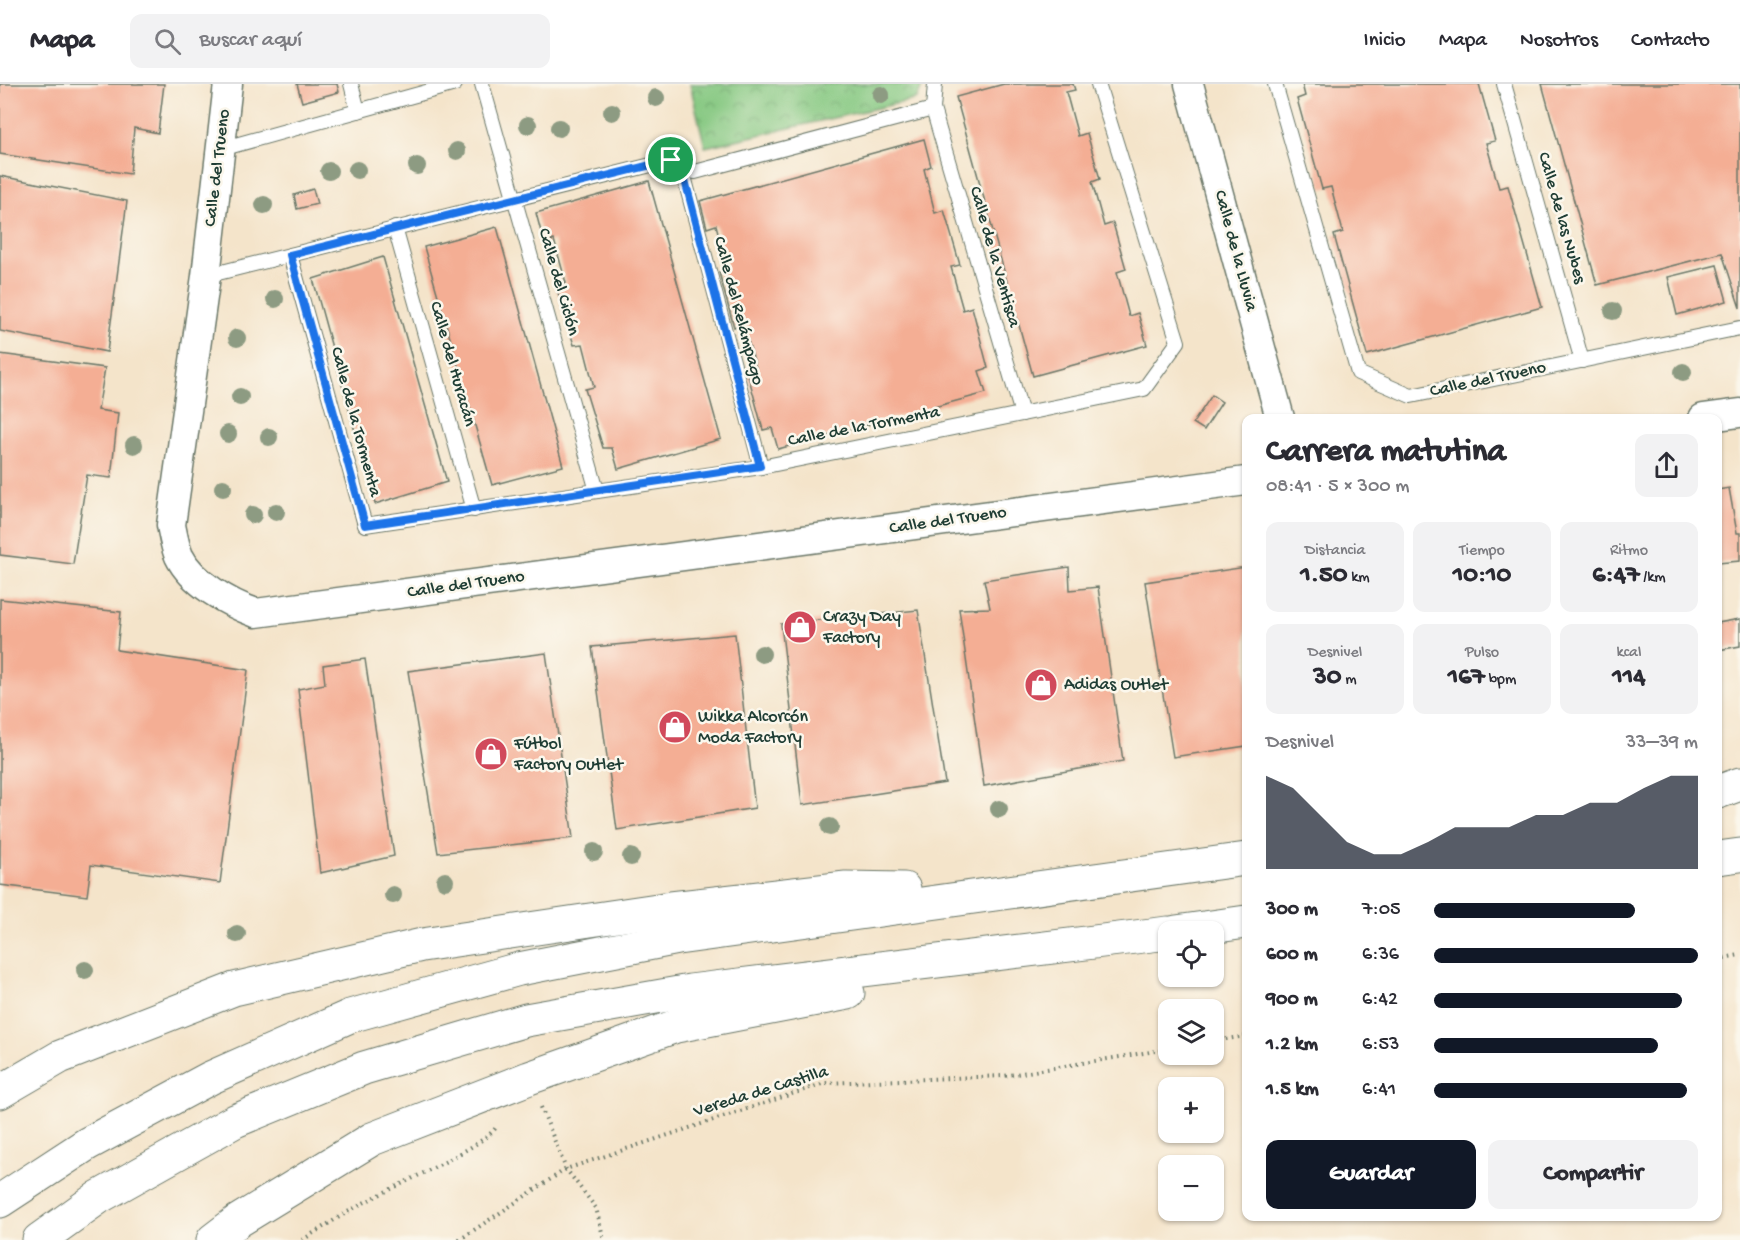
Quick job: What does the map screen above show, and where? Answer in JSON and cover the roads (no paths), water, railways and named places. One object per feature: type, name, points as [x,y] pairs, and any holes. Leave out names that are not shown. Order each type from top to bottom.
[{"type":"highway","points":[[1722,791],[1740,784]]},
{"type":"highway","points":[[1722,799],[1740,797]]},
{"type":"highway","points":[[1722,857],[1740,855]]},
{"type":"highway","points":[[0,1201],[107,1133],[210,1078],[350,1016],[519,969],[678,938],[1242,860]]},
{"type":"highway","points":[[0,1092],[60,1057],[234,989],[422,945],[671,908],[846,888],[1011,890]]},
{"type":"highway","points":[[1224,925],[1242,923]]},
{"type":"highway","points":[[39,1240],[99,1197],[236,1121],[364,1068],[515,1023],[690,992],[1158,934]]},
{"type":"highway","points":[[213,1240],[238,1221],[372,1139],[529,1078],[676,1026],[849,993],[1026,952]]},
{"type":"street","name":"Calle del Trueno","points":[[228,84],[206,276],[171,525],[179,557],[199,579],[228,603],[256,613],[1242,483]]},
{"type":"street","name":"Calle de la Lluvia","points":[[1189,84],[1280,414]]},
{"type":"street","points":[[1722,415],[1740,413]]},
{"type":"lane","points":[[351,84],[358,111]]},
{"type":"lane","points":[[221,149],[455,84]]},
{"type":"lane","name":"Calle del Ciclón","points":[[482,84],[597,491]]},
{"type":"lane","points":[[206,276],[671,160],[695,172],[933,110],[935,84]]},
{"type":"lane","name":"Calle de la Tormenta","points":[[290,255],[365,525],[760,466],[1144,389],[1178,342],[1098,84]]},
{"type":"lane","name":"Calle del Trueno","points":[[1275,84],[1358,373],[1411,396],[1740,328]]},
{"type":"lane","name":"Calle de las Nubes","points":[[1504,84],[1582,361]]},
{"type":"lane","name":"Calle de la Ventisca","points":[[933,110],[1022,414]]},
{"type":"lane","name":"Calle del Relámpago","points":[[681,165],[760,466]]},
{"type":"lane","name":"Calle del Huracán","points":[[395,228],[474,510]]},
{"type":"place","name":"Crazy Day Factory","points":[[800,627]]},
{"type":"place","name":"Adidas Outlet","points":[[1041,685]]},
{"type":"place","name":"Wikka Alcorcón Moda Factory","points":[[675,727]]},
{"type":"place","name":"Fútbol Factory Outlet","points":[[491,754]]}]
